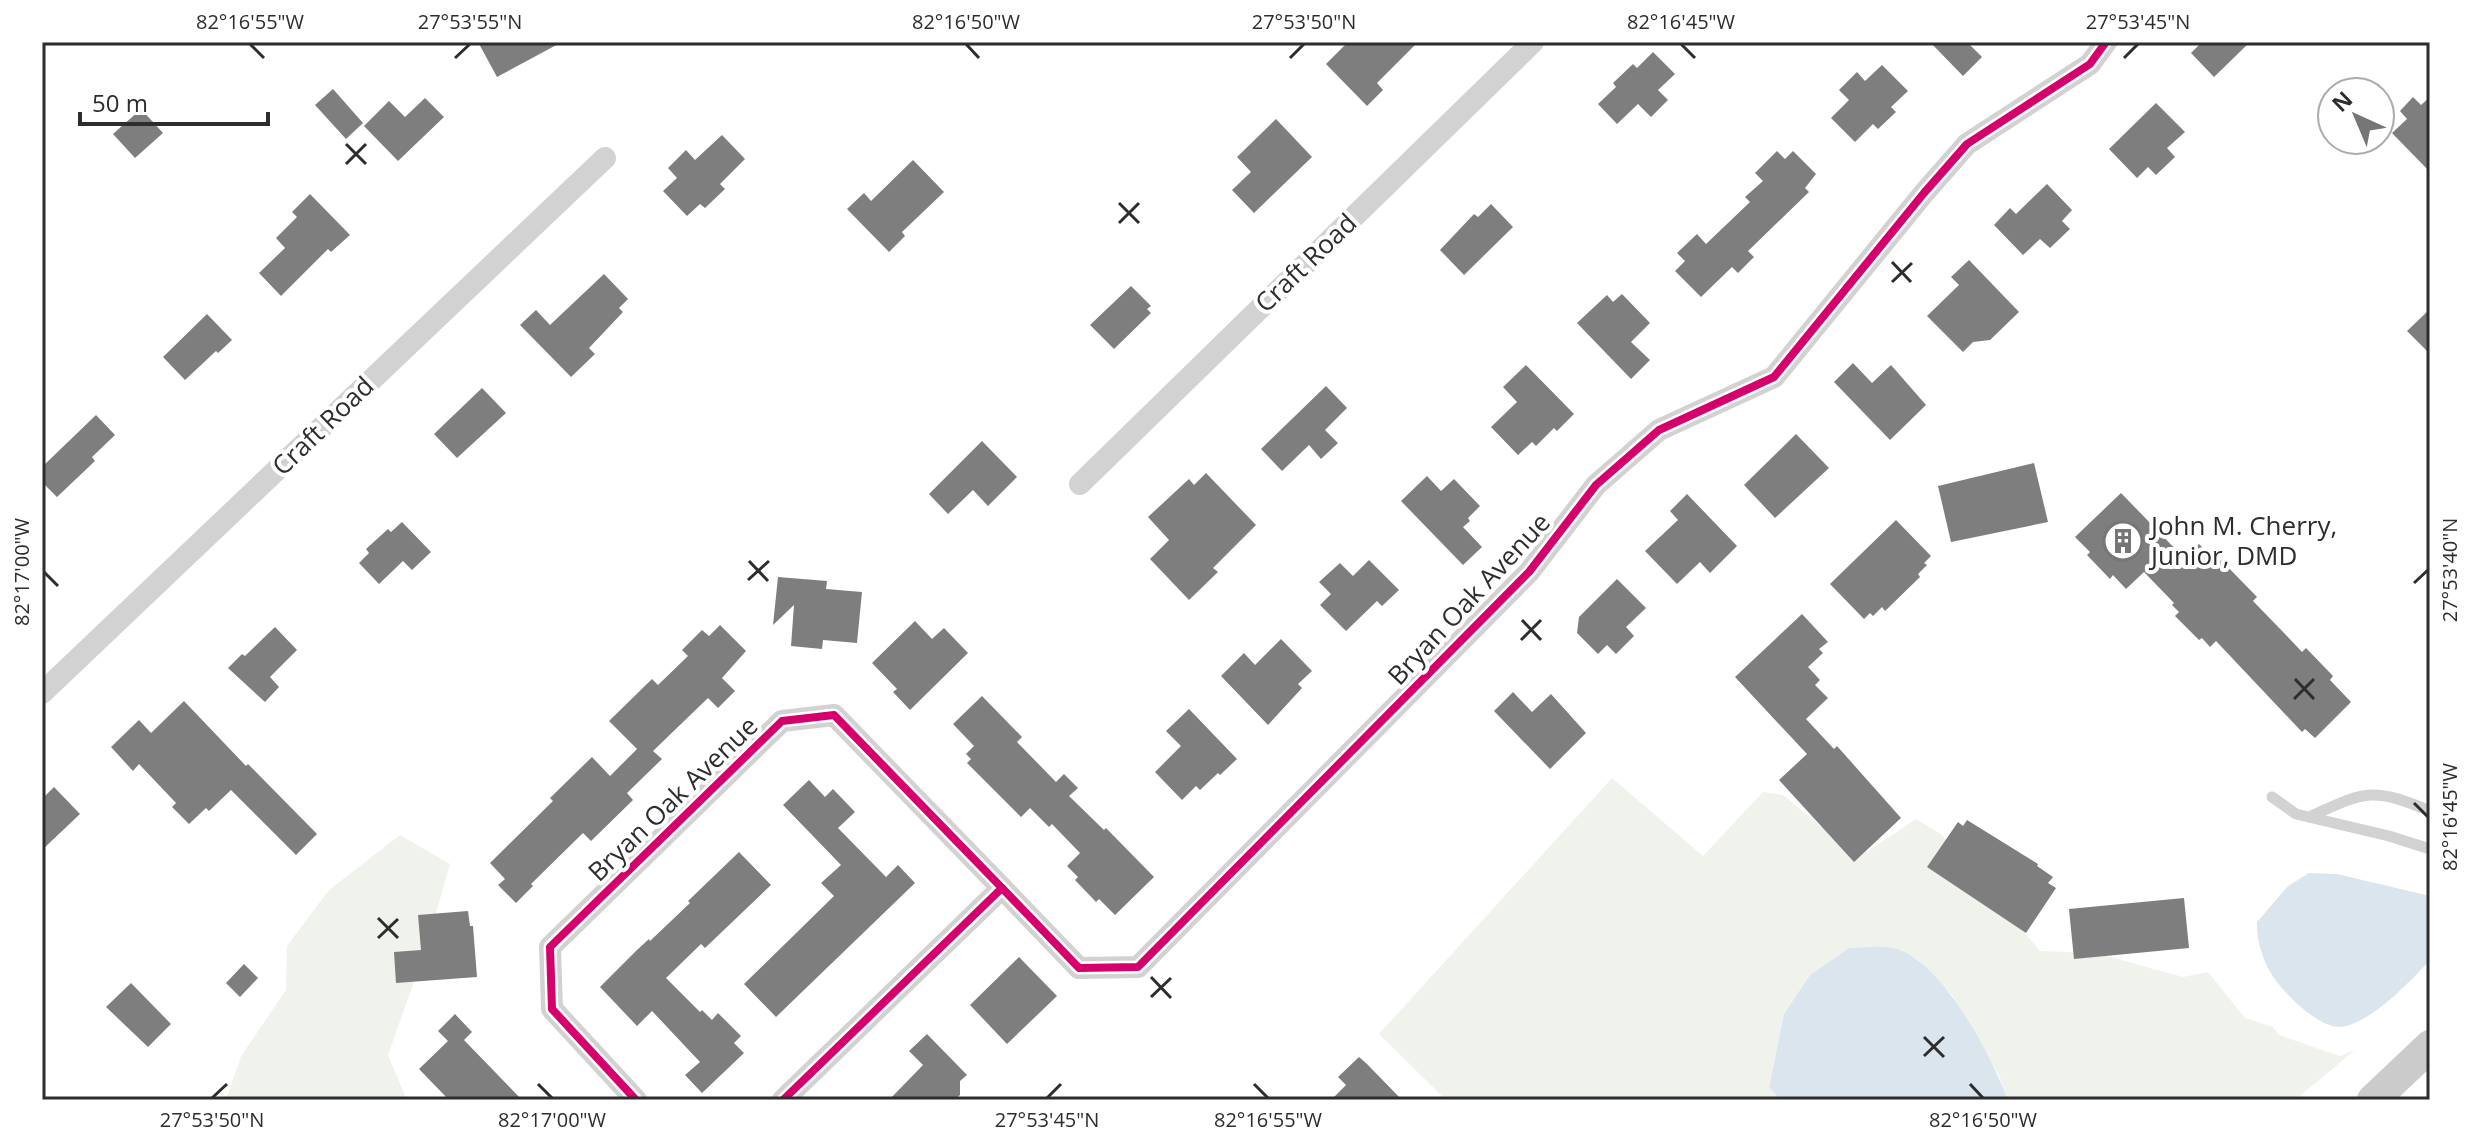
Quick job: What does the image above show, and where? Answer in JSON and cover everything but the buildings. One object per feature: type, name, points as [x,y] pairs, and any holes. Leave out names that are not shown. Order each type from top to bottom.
[{"type":"main road","points":[[2373,1100],[2430,1046]]},
{"type":"street","name":"Craft Road","points":[[1080,484],[1533,42]]},
{"type":"street","name":"Bryan Oak Avenue","points":[[636,1100],[552,1009],[550,947],[782,721],[834,715],[1079,968],[1138,967],[1529,572],[1596,485],[1659,430],[1774,377],[1967,144],[2090,64],[2106,42]]},
{"type":"street","name":"Craft Road","points":[[42,693],[605,158]]},
{"type":"street","points":[[783,1100],[1002,888]]},
{"type":"lane","points":[[2309,817],[2355,796],[2369,793],[2430,811]]},
{"type":"lane","points":[[2272,797],[2283,807],[2309,817],[2430,849]]},
{"type":"shaded area","points":[[1612,778],[1703,856],[1763,792],[1783,795],[1841,843],[1867,852],[1916,819],[1941,834],[2040,951],[2096,953],[2183,977],[2208,972],[2245,1018],[2273,1027],[2279,1035],[2340,1056],[2355,1050],[2295,1100],[2008,1100],[1999,1076],[1952,995],[1916,958],[1892,948],[1849,948],[1810,975],[1784,1014],[1769,1086],[1781,1100],[1446,1100],[1379,1034]]},
{"type":"shaded area","points":[[400,835],[450,864],[427,945],[388,1055],[407,1100],[226,1100],[241,1056],[286,990],[287,946],[329,890]]},
{"type":"shaded area","points":[[2309,873],[2337,874],[2430,896],[2430,960],[2377,1010],[2353,1024],[2341,1027],[2321,1022],[2290,997],[2269,970],[2259,941],[2257,922],[2288,886]]},
{"type":"shaded area","points":[[1849,948],[1892,948],[1910,955],[1928,969],[1946,988],[1977,1035],[2008,1100],[1781,1100],[1769,1087],[1784,1014],[1810,975]]},
{"type":"cycle path","points":[[1002,888],[1079,968],[1138,967],[1529,572],[1596,485],[1659,430],[1774,377],[1967,144],[2090,64],[2106,42]]},
{"type":"cycle path","points":[[636,1100],[552,1009],[550,947],[782,721],[834,715],[1002,888],[783,1100]]},
{"type":"place","name":"John M. Cherry, Junior, DMD","points":[[2123,541]]}]
